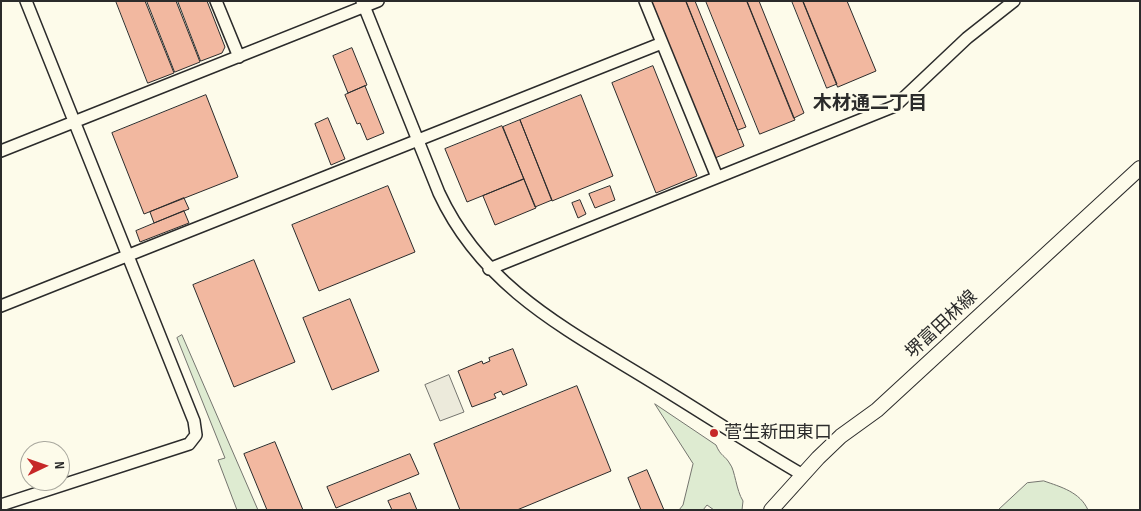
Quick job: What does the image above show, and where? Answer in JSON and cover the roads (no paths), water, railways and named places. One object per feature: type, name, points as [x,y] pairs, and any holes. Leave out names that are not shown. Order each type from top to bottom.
[{"type":"main road","name":"堺富田林線","points":[[771,510],[802,475],[842,436],[877,410],[1140,168]]},
{"type":"street","points":[[1,505],[194,440],[196,435],[194,421],[26,1]]},
{"type":"street","points":[[216,1],[239,57]]},
{"type":"street","points":[[1,151],[239,57],[363,4],[378,1]]},
{"type":"street","points":[[645,1],[717,177]]},
{"type":"street","points":[[489,269],[895,106],[967,38],[1014,1]]},
{"type":"street","points":[[363,4],[438,193],[453,222],[472,250],[489,269],[513,291],[546,315],[802,475]]},
{"type":"street","points":[[1,306],[662,43]]},
{"type":"place","name":"菅生新田東口","points":[[714,433]]},
{"type":"district","name":"木材通二丁目","points":[[870,104]]}]
